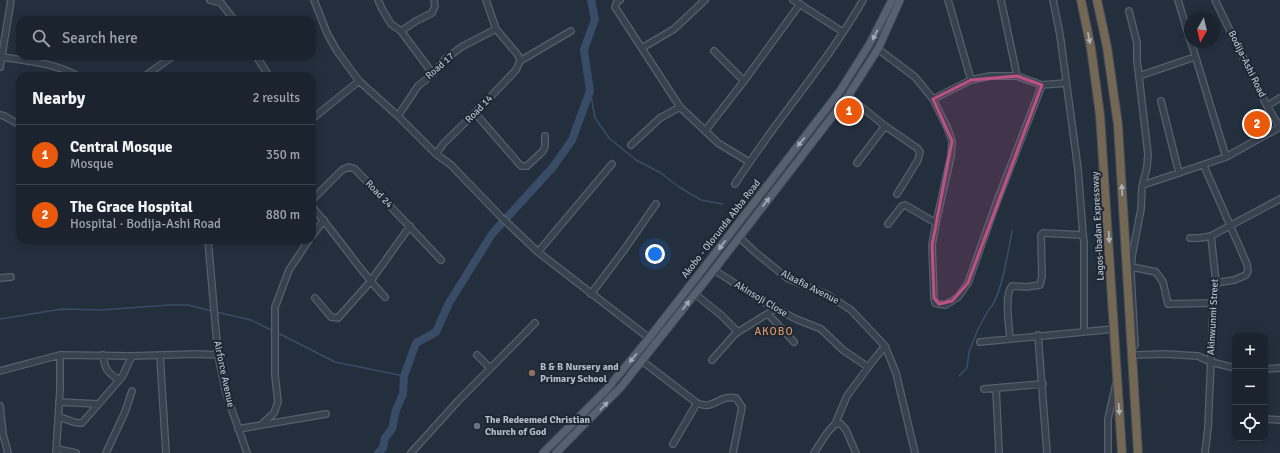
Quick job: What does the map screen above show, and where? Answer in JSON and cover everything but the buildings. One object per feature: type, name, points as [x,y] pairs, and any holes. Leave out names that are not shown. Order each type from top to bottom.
[{"type":"highway","name":"Lagos-Ibadan Expressway","points":[[1080,0],[1092,54],[1100,115],[1122,453]]},
{"type":"highway","points":[[1097,0],[1107,47],[1118,125],[1138,453]]},
{"type":"main road","name":"Akobo - Olorunda Abba Road","points":[[543,453],[598,399],[650,338],[701,273],[847,81],[869,45],[892,0]]},
{"type":"main road","name":"Akobo - Olorunda Abba Road","points":[[556,453],[610,400],[642,361],[848,96],[878,49],[900,0]]},
{"type":"main road","points":[[847,81],[854,86]]},
{"type":"main road","points":[[701,273],[708,278]]},
{"type":"street","points":[[0,67],[11,0]]},
{"type":"street","points":[[210,0],[221,3],[231,16]]},
{"type":"street","points":[[314,0],[327,32],[337,51],[359,81],[398,116],[436,154],[451,165],[501,217],[538,252],[650,338]]},
{"type":"street","points":[[378,0],[391,24],[401,31],[433,74]]},
{"type":"street","points":[[401,31],[432,13],[435,6],[434,0]]},
{"type":"street","points":[[486,0],[496,29],[518,55],[520,61],[571,32]]},
{"type":"street","points":[[620,0],[617,2],[616,7],[680,107],[718,143],[748,162]]},
{"type":"street","points":[[642,48],[674,29],[706,0]]},
{"type":"street","points":[[793,0],[843,32]]},
{"type":"street","points":[[735,184],[748,162],[795,100],[843,32],[863,0]]},
{"type":"street","points":[[948,0],[971,80]]},
{"type":"street","points":[[1001,0],[1017,76]]},
{"type":"street","points":[[1053,0],[1060,35],[1078,169],[1082,235],[1084,242],[1084,331]]},
{"type":"street","points":[[1178,0],[1184,20]]},
{"type":"street","name":"Bodija-Ashi Road","points":[[1215,0],[1267,106],[1280,127]]},
{"type":"street","points":[[705,131],[744,81],[800,4]]},
{"type":"street","points":[[1129,11],[1137,43],[1137,60],[1148,154],[1148,167],[1142,187],[1141,209],[1132,256],[1141,453]]},
{"type":"street","name":"Road 17","points":[[398,116],[418,86],[433,74],[445,60],[462,46],[496,29]]},
{"type":"street","points":[[1192,48],[1226,157]]},
{"type":"street","points":[[878,49],[915,77],[933,99],[947,127],[952,141],[951,156],[932,245],[934,298],[935,303],[939,304],[945,305],[958,297],[968,283],[996,204],[1042,85]]},
{"type":"street","points":[[714,51],[744,81]]},
{"type":"street","points":[[2,57],[16,59]]},
{"type":"street","points":[[1139,76],[1195,57]]},
{"type":"street","points":[[24,60],[45,63],[69,72]]},
{"type":"street","points":[[151,72],[167,60]]},
{"type":"street","points":[[258,60],[264,72]]},
{"type":"street","name":"Road 14","points":[[436,154],[444,143],[516,70],[520,61]]},
{"type":"street","points":[[933,99],[971,80],[990,76],[1017,76],[1042,85],[1066,83]]},
{"type":"street","points":[[316,116],[359,81]]},
{"type":"street","points":[[848,96],[885,126],[917,148],[920,152],[918,160],[897,194]]},
{"type":"street","points":[[1267,106],[1280,98]]},
{"type":"street","points":[[1161,100],[1179,173]]},
{"type":"street","points":[[631,145],[660,118],[680,107]]},
{"type":"street","points":[[475,113],[521,166],[527,166],[543,151],[545,146],[545,136]]},
{"type":"street","points":[[0,116],[4,116],[16,123]]},
{"type":"street","points":[[857,163],[885,126]]},
{"type":"street","points":[[1143,185],[1204,166],[1226,157],[1280,127]]},
{"type":"street","points":[[538,252],[612,164]]},
{"type":"street","points":[[1204,166],[1247,264],[1248,271],[1246,275],[1240,278],[1216,282]]},
{"type":"street","name":"Road 24","points":[[316,196],[342,170],[349,167],[355,169],[441,260]]},
{"type":"street","points":[[1190,238],[1211,236],[1280,199]]},
{"type":"street","points":[[591,294],[656,204]]},
{"type":"street","points":[[888,224],[902,206],[905,205],[936,223]]},
{"type":"street","points":[[316,212],[324,220],[370,282],[385,297]]},
{"type":"street","points":[[316,231],[324,220]]},
{"type":"street","points":[[315,298],[332,317],[338,318],[370,282],[410,226]]},
{"type":"street","points":[[1010,338],[1008,321],[1010,287],[1040,285],[1042,276],[1041,235],[1082,235]]},
{"type":"street","name":"Akinwunmi Street","points":[[1205,453],[1208,428],[1216,282],[1211,236]]},
{"type":"street","name":"Alaafia Avenue","points":[[739,237],[787,278],[828,295],[851,310],[885,346],[896,373],[915,453]]},
{"type":"street","name":"Airforce Avenue","points":[[208,244],[218,355],[226,393],[247,453]]},
{"type":"street","points":[[262,424],[274,413],[278,402],[275,375],[275,307],[289,270],[306,244]]},
{"type":"street","points":[[1132,267],[1156,272],[1163,282],[1168,304],[1214,303]]},
{"type":"street","name":"Akinsoji Close","points":[[714,270],[775,309],[821,330],[843,350],[868,367]]},
{"type":"street","points":[[0,278],[11,277]]},
{"type":"street","points":[[695,294],[721,315],[738,332]]},
{"type":"street","points":[[712,360],[730,338],[775,309]]},
{"type":"street","points":[[768,314],[794,342]]},
{"type":"street","points":[[411,453],[458,401],[535,323]]},
{"type":"street","points":[[980,342],[1038,335],[1114,329]]},
{"type":"street","points":[[1038,335],[1048,453]]},
{"type":"street","points":[[814,453],[826,433],[835,424],[847,396],[885,346]]},
{"type":"street","points":[[1136,355],[1165,354],[1198,356],[1212,362],[1232,367]]},
{"type":"street","points":[[0,371],[60,355],[218,355]]},
{"type":"street","points":[[60,355],[56,451],[76,453]]},
{"type":"street","points":[[160,355],[166,453]]},
{"type":"street","points":[[477,355],[490,368]]},
{"type":"street","points":[[103,356],[104,366],[107,372],[119,380]]},
{"type":"street","points":[[58,417],[82,424],[126,371],[132,356]]},
{"type":"street","points":[[642,361],[697,403],[708,406],[721,399],[731,397],[736,398],[742,407],[733,453]]},
{"type":"street","points":[[1268,370],[1280,368]]},
{"type":"street","points":[[1108,453],[1108,419],[1118,379]]},
{"type":"street","points":[[984,388],[1043,384]]},
{"type":"street","points":[[996,388],[999,453]]},
{"type":"street","points":[[106,453],[125,412],[132,391]]},
{"type":"street","points":[[59,402],[98,404]]},
{"type":"street","points":[[673,444],[697,403]]},
{"type":"street","points":[[0,406],[3,434],[8,453]]},
{"type":"street","points":[[238,429],[326,414]]},
{"type":"street","points":[[1268,419],[1280,420]]},
{"type":"street","points":[[835,424],[841,424],[846,430],[856,453]]},
{"type":"highlighted area","points":[[1017,76],[1042,85],[968,283],[952,301],[939,304],[934,298],[932,245],[952,141],[933,99],[971,80]]},
{"type":"waterway","points":[[378,453],[383,448],[385,438],[392,429],[396,410],[403,394],[404,376],[416,343],[436,332],[449,303],[492,234],[553,167],[572,140],[590,91],[584,50],[595,19],[591,0]]},
{"type":"waterway","points":[[590,91],[595,118],[609,138],[636,160],[661,173],[679,187],[701,200],[723,204]]},
{"type":"waterway","points":[[959,376],[967,368],[969,352],[978,329],[993,304],[1001,285],[1012,231]]},
{"type":"waterway","points":[[0,319],[62,309],[101,310],[188,305],[212,311]]},
{"type":"waterway","points":[[216,312],[251,320],[273,331]]},
{"type":"waterway","points":[[276,332],[335,362],[404,376]]},
{"type":"place","name":"Central Mosque","points":[[849,111]]},
{"type":"place","name":"The Grace Hospital","points":[[1257,124]]},
{"type":"place","name":"B & B Nursery and Primary School","points":[[532,373]]},
{"type":"place","name":"The Redeemed Christian Church of God","points":[[477,426]]},
{"type":"district","name":"AKOBO","points":[[774,331]]}]
